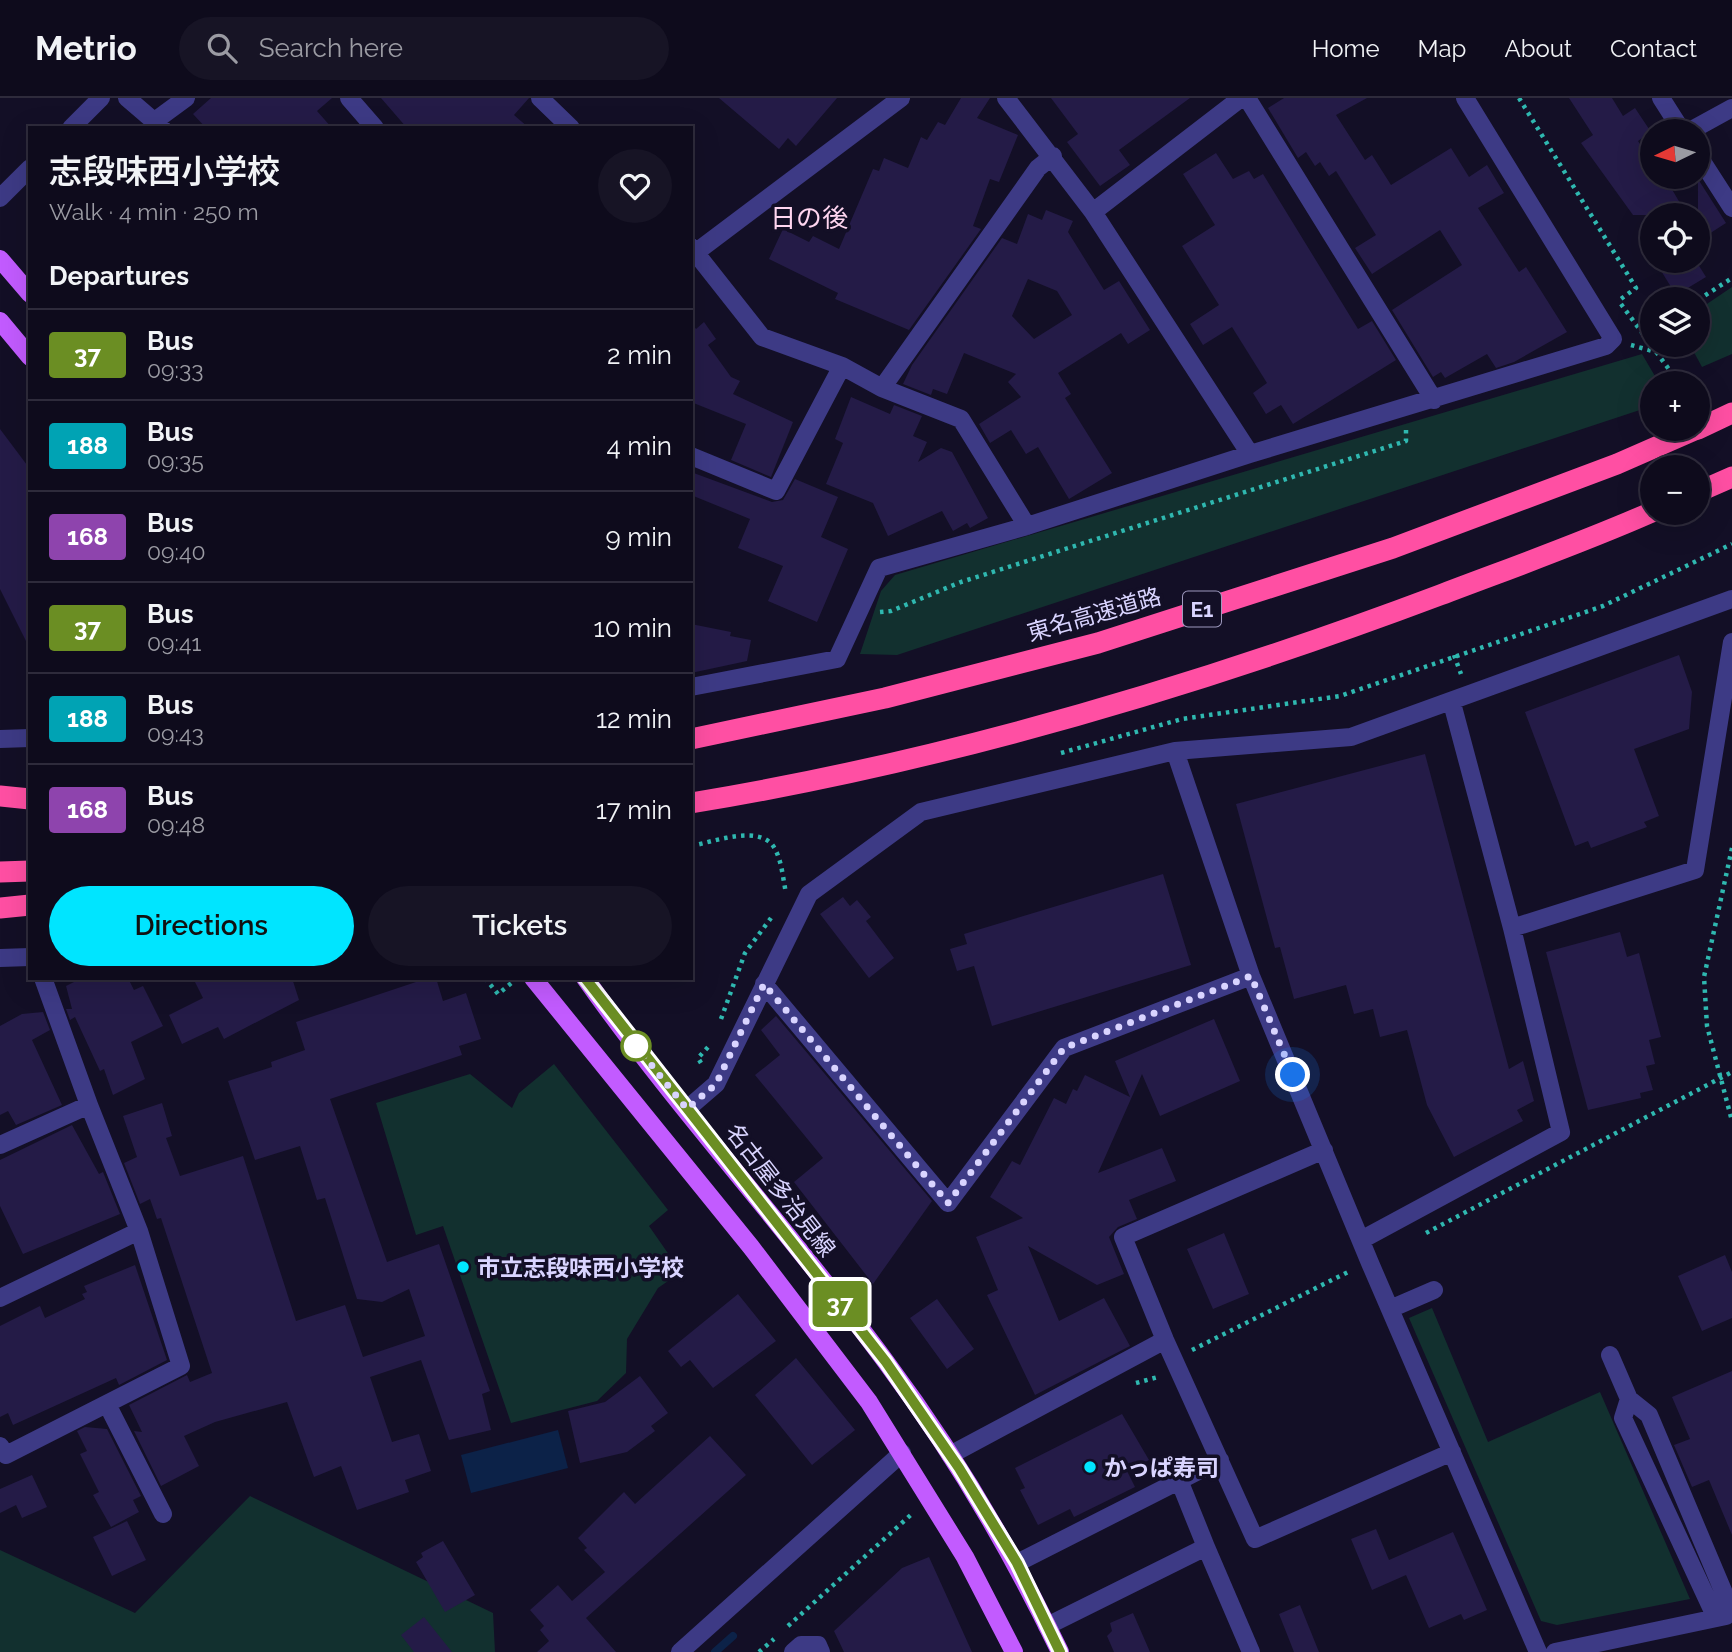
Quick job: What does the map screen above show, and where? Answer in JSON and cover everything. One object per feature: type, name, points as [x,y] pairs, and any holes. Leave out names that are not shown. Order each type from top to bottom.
[{"type":"highway","name":"東名高速道路","points":[[1710,423],[1732,413]]},
{"type":"highway","name":"東名高速道路","points":[[693,739],[885,698],[1098,643],[1393,548],[1617,464],[1670,441]]},
{"type":"highway","points":[[1710,487],[1732,477]]},
{"type":"highway","points":[[693,803],[757,792],[1001,738],[1153,693],[1346,631],[1640,517]]},
{"type":"highway","points":[[0,796],[28,799]]},
{"type":"highway","points":[[0,810],[28,809]]},
{"type":"highway","points":[[0,872],[28,871]]},
{"type":"highway","points":[[0,908],[28,905]]},
{"type":"main road","points":[[0,259],[28,292]]},
{"type":"main road","points":[[0,321],[28,355]]},
{"type":"main road","points":[[535,980],[790,1297],[869,1402],[965,1557],[1014,1652]]},
{"type":"main road","name":"名古屋多治見線","points":[[587,980],[886,1362],[950,1455],[1017,1563],[1060,1652]]},
{"type":"street","points":[[73,126],[101,98]]},
{"type":"street","points":[[127,98],[159,124],[186,98]]},
{"type":"street","points":[[349,98],[373,126]]},
{"type":"street","points":[[540,98],[569,126]]},
{"type":"street","points":[[901,98],[693,252],[762,337],[842,366],[882,388],[961,419],[1027,526]]},
{"type":"street","points":[[1006,98],[1053,156],[1093,212],[1250,454]]},
{"type":"street","points":[[1093,212],[1241,98]]},
{"type":"street","points":[[1247,98],[1434,400]]},
{"type":"street","points":[[693,687],[837,659],[863,608],[879,568],[1027,526],[1250,454],[1606,346],[1613,339],[1465,98]]},
{"type":"street","points":[[1661,98],[1674,119]]},
{"type":"street","points":[[1710,120],[1732,108]]},
{"type":"street","points":[[882,388],[1038,168],[1053,156]]},
{"type":"street","points":[[0,198],[28,171]]},
{"type":"street","points":[[1710,174],[1732,208]]},
{"type":"street","points":[[693,457],[776,491],[842,366]]},
{"type":"street","points":[[687,1109],[716,1084],[809,894],[921,812],[1175,751],[1350,737],[1452,703],[1732,599]]},
{"type":"street","points":[[1512,928],[1695,870],[1732,642]]},
{"type":"street","points":[[1363,1239],[1561,1132],[1512,928],[1452,703]]},
{"type":"street","points":[[0,739],[28,738]]},
{"type":"street","points":[[1175,751],[1251,976],[1363,1239],[1370,1263],[1538,1652]]},
{"type":"street","points":[[0,958],[28,957]]},
{"type":"street","points":[[764,984],[948,1203],[1064,1048],[1251,976]]},
{"type":"street","points":[[0,1446],[6,1455],[181,1366],[139,1231],[44,980]]},
{"type":"street","points":[[0,1145],[89,1105]]},
{"type":"street","points":[[1324,1150],[1123,1237],[1165,1340],[1255,1539],[1452,1452]]},
{"type":"street","points":[[0,1298],[139,1231]]},
{"type":"street","points":[[1390,1309],[1434,1290]]},
{"type":"street","points":[[950,1455],[1165,1340]]},
{"type":"street","points":[[1555,1652],[1727,1615],[1623,1418],[1629,1399],[1609,1355]]},
{"type":"street","points":[[107,1404],[163,1514]]},
{"type":"street","points":[[680,1652],[902,1453]]},
{"type":"street","points":[[1017,1563],[1220,1460]]},
{"type":"street","points":[[1179,1480],[1251,1652]]},
{"type":"street","points":[[1047,1626],[1206,1547]]},
{"type":"street","points":[[793,1652],[801,1645],[818,1646],[821,1652]]},
{"type":"path","points":[[1518,98],[1636,288],[1619,302]]},
{"type":"path","points":[[1710,292],[1732,278]]},
{"type":"path","points":[[1612,292],[1640,331]]},
{"type":"path","points":[[863,608],[872,612],[891,611],[961,582],[1406,441],[1409,407]]},
{"type":"path","points":[[693,846],[746,836],[762,836],[775,847],[787,897]]},
{"type":"path","points":[[1732,848],[1704,977],[1707,1026],[1718,1079],[1732,1121]]},
{"type":"path","points":[[487,980],[498,994],[515,980]]},
{"type":"path","points":[[1424,1234],[1732,1072]]},
{"type":"path","points":[[1132,1384],[1167,1374],[1192,1351],[1370,1263]]},
{"type":"path","points":[[759,1652],[930,1498]]},
{"type":"green space","points":[[1732,287],[1732,354],[1702,367],[1697,357],[1710,357],[1710,302]]},
{"type":"green space","points":[[1640,355],[1652,371],[1640,371],[1640,410],[897,655],[860,654],[881,591],[895,575]]},
{"type":"green space","points":[[554,1064],[668,1210],[649,1226],[681,1272],[658,1288],[627,1339],[626,1373],[597,1401],[511,1423],[443,1226],[416,1235],[376,1103],[470,1074],[512,1108],[519,1093]]},
{"type":"green space","points":[[1432,1308],[1488,1442],[1600,1392],[1690,1599],[1557,1625],[1541,1621],[1409,1318]]},
{"type":"green space","points":[[250,1496],[493,1613],[495,1652],[0,1652],[0,1550],[135,1613]]},
{"type":"water","points":[[558,1430],[568,1468],[471,1493],[461,1455]]},
{"type":"building","points":[[211,98],[332,98],[317,111],[330,126],[204,126],[193,114]]},
{"type":"building","points":[[381,98],[529,98],[514,115],[527,126],[405,126]]},
{"type":"building","points":[[719,98],[837,98],[796,146],[788,138],[779,149]]},
{"type":"building","points":[[961,98],[990,98],[977,118],[1018,135],[999,182],[990,179],[973,226],[981,229],[909,330],[835,299],[838,293],[769,259],[783,229],[809,242],[813,236],[839,249],[873,169],[879,171],[884,158],[908,168],[921,137],[927,140],[938,122],[945,125]]},
{"type":"building","points":[[1051,98],[1190,98],[1119,150],[1130,165],[1100,186],[1067,142],[1078,134]]},
{"type":"building","points":[[1284,98],[1367,98],[1336,115],[1365,160],[1372,155],[1391,185],[1451,148],[1469,177],[1487,165],[1504,193],[1478,208],[1519,272],[1526,267],[1567,332],[1514,362],[1496,368],[1487,354],[1445,378],[1441,372],[1433,377],[1392,310],[1462,265],[1440,230],[1372,274],[1355,248],[1376,235],[1336,171],[1329,176],[1320,162],[1315,166],[1306,152],[1298,158],[1268,108]]},
{"type":"building","points":[[1569,98],[1612,98],[1623,116],[1635,108],[1642,119],[1640,119],[1638,141],[1640,189],[1672,189],[1680,203],[1640,203],[1640,215],[1633,215],[1581,143],[1593,135]]},
{"type":"building","points":[[1216,153],[1233,179],[1249,171],[1254,179],[1263,174],[1358,329],[1372,321],[1396,360],[1293,424],[1281,405],[1266,414],[1253,393],[1267,383],[1232,327],[1203,345],[1190,324],[1219,305],[1182,246],[1215,225],[1183,174]]},
{"type":"building","points":[[1698,189],[1704,189],[1726,223],[1710,233],[1710,203],[1698,203]]},
{"type":"building","points":[[1046,210],[1073,221],[1068,232],[1104,290],[1119,281],[1150,330],[1128,344],[1121,333],[1058,373],[1071,394],[1065,398],[1112,473],[1069,499],[1038,447],[1026,454],[1011,430],[990,443],[979,424],[1021,397],[1008,382],[1016,374],[964,353],[947,394],[933,389],[931,395],[903,384],[912,365],[1002,238],[1017,244],[1028,214],[1042,220]],"holes":[[[1028,279],[1057,291],[1072,315],[1034,339],[1012,316]]]},
{"type":"building","points":[[1662,273],[1704,273],[1706,277],[1689,287],[1671,287]]},
{"type":"building","points":[[704,322],[716,339],[708,345],[731,377],[740,381],[733,394],[793,422],[771,477],[731,460],[746,424],[693,403],[693,325],[696,329]]},
{"type":"building","points":[[851,397],[890,414],[894,405],[922,416],[913,436],[927,442],[918,462],[941,448],[952,452],[988,518],[970,528],[967,523],[953,531],[942,511],[888,536],[873,503],[826,484],[843,443],[835,439]]},
{"type":"building","points":[[0,429],[28,466],[28,645],[0,589]]},
{"type":"building","points":[[693,473],[772,502],[783,500],[795,479],[838,497],[821,537],[848,549],[817,622],[768,601],[783,566],[738,548],[750,519],[693,496]]},
{"type":"building","points":[[693,624],[731,632],[730,636],[751,640],[747,661],[693,673]]},
{"type":"building","points":[[1679,655],[1692,692],[1689,729],[1634,749],[1659,816],[1644,822],[1647,827],[1591,848],[1588,841],[1575,846],[1525,712]]},
{"type":"building","points":[[1425,754],[1509,1069],[1523,1061],[1534,1101],[1517,1110],[1523,1121],[1454,1157],[1427,1105],[1407,1030],[1380,1037],[1373,1009],[1354,1014],[1346,985],[1294,999],[1280,947],[1275,948],[1236,804]]},
{"type":"building","points":[[1163,874],[1191,965],[992,1026],[974,966],[957,971],[950,949],[967,944],[964,934]]},
{"type":"building","points":[[843,897],[850,906],[857,900],[871,917],[866,921],[894,958],[869,978],[820,914]]},
{"type":"building","points":[[1620,932],[1627,957],[1639,953],[1661,1037],[1649,1040],[1655,1064],[1646,1066],[1653,1090],[1640,1093],[1641,1098],[1588,1110],[1546,952]]},
{"type":"building","points":[[78,980],[129,980],[134,990],[143,986],[163,1026],[131,1042],[145,1079],[113,1095],[104,1069],[100,1071],[75,1017],[70,1020],[66,1009],[72,1009],[66,986]]},
{"type":"building","points":[[194,980],[293,980],[299,1000],[224,1039],[218,1027],[182,1044],[169,1015],[203,998]]},
{"type":"building","points":[[422,980],[437,980],[443,1001],[466,993],[481,1039],[459,1046],[462,1055],[330,1099],[387,1262],[439,1244],[490,1391],[482,1394],[491,1430],[449,1440],[421,1360],[370,1377],[392,1442],[419,1434],[431,1471],[405,1480],[409,1492],[357,1510],[341,1466],[314,1477],[287,1402],[215,1422],[184,1436],[199,1466],[161,1486],[134,1431],[142,1432],[129,1405],[187,1375],[190,1382],[212,1373],[161,1218],[157,1219],[150,1199],[140,1204],[124,1163],[137,1157],[123,1116],[162,1103],[172,1136],[166,1138],[180,1176],[243,1156],[296,1321],[345,1305],[363,1357],[425,1336],[409,1289],[382,1302],[357,1299],[325,1198],[317,1200],[300,1146],[255,1160],[228,1081],[272,1067],[271,1062],[305,1050],[296,1022]]},
{"type":"building","points":[[43,1012],[50,1030],[32,1040],[62,1105],[16,1125],[8,1111],[0,1115],[0,1026],[22,1014]]},
{"type":"building","points":[[776,1016],[932,1201],[873,1284],[794,1182],[823,1158],[755,1075],[780,1055],[761,1030]]},
{"type":"building","points":[[1214,1019],[1240,1081],[1160,1116],[1142,1074],[1098,1173],[1162,1148],[1176,1181],[1129,1200],[1137,1219],[1118,1227],[1109,1237],[1124,1274],[1097,1285],[1028,1246],[1059,1321],[1104,1298],[1130,1346],[1035,1395],[987,1295],[998,1290],[976,1237],[1023,1218],[990,1197],[1012,1161],[1020,1165],[1054,1098],[1066,1104],[1073,1089],[1077,1091],[1085,1075],[1130,1097],[1115,1061]]},
{"type":"building","points":[[72,1125],[99,1174],[103,1172],[120,1214],[23,1254],[0,1206],[0,1160]]},
{"type":"building","points":[[1224,1233],[1249,1294],[1213,1309],[1187,1249]]},
{"type":"building","points":[[1725,1255],[1732,1272],[1732,1318],[1702,1331],[1678,1276]]},
{"type":"building","points":[[135,1265],[167,1360],[119,1385],[116,1378],[13,1425],[8,1413],[0,1417],[0,1326],[40,1306],[45,1318],[85,1299],[82,1294],[87,1292],[84,1286]]},
{"type":"building","points":[[738,1294],[776,1341],[713,1388],[690,1360],[681,1367],[668,1351]]},
{"type":"building","points":[[937,1299],[974,1349],[947,1369],[910,1318]]},
{"type":"building","points":[[796,1358],[855,1430],[812,1465],[755,1395]]},
{"type":"building","points":[[1732,1371],[1732,1535],[1709,1480],[1692,1487],[1674,1445],[1690,1439],[1672,1397]]},
{"type":"building","points":[[640,1376],[668,1413],[651,1426],[655,1431],[627,1452],[580,1463],[568,1411],[605,1402]]},
{"type":"building","points":[[1122,1414],[1149,1460],[1127,1471],[1135,1487],[1074,1517],[1070,1509],[1038,1525],[1020,1490],[1025,1488],[1015,1468]]},
{"type":"building","points":[[85,1427],[107,1429],[141,1496],[133,1500],[139,1512],[111,1527],[93,1495],[99,1492],[80,1454],[87,1451],[77,1431]]},
{"type":"building","points":[[710,1436],[746,1475],[586,1618],[616,1652],[537,1652],[549,1641],[540,1630],[544,1626],[530,1610],[558,1585],[572,1601],[605,1572],[584,1550],[587,1548],[578,1538],[624,1492],[635,1504]]},
{"type":"building","points":[[32,1475],[47,1507],[22,1518],[16,1505],[0,1513],[0,1489]]},
{"type":"building","points":[[127,1521],[146,1560],[112,1576],[93,1537]]},
{"type":"building","points":[[1376,1529],[1389,1560],[1453,1532],[1487,1610],[1464,1620],[1461,1614],[1429,1628],[1406,1575],[1372,1590],[1351,1539]]},
{"type":"building","points":[[443,1541],[475,1595],[445,1612],[416,1562],[423,1557],[421,1553]]},
{"type":"building","points":[[929,1557],[972,1652],[844,1652],[834,1631],[902,1568]]},
{"type":"building","points":[[1300,1605],[1319,1652],[1294,1652],[1279,1614]]},
{"type":"building","points":[[1133,1613],[1150,1652],[1114,1652],[1107,1636],[1112,1631],[1110,1623]]},
{"type":"building","points":[[424,1617],[452,1652],[414,1652],[401,1635]]},
{"type":"waterway","points":[[715,1652],[733,1636]]},
{"type":"bus line","name":"37","points":[[586,980],[886,1362],[959,1468],[1017,1563],[1060,1652]]},
{"type":"place","name":"市立志段味西小学校","points":[[463,1267]]},
{"type":"place","name":"かっぱ寿司","points":[[1090,1467]]},
{"type":"district","name":"日の後","points":[[809,218]]},
{"type":"route","points":[[636,1046],[687,1109],[716,1084],[764,984],[948,1203],[1064,1048],[1251,976],[1293,1075]]}]
